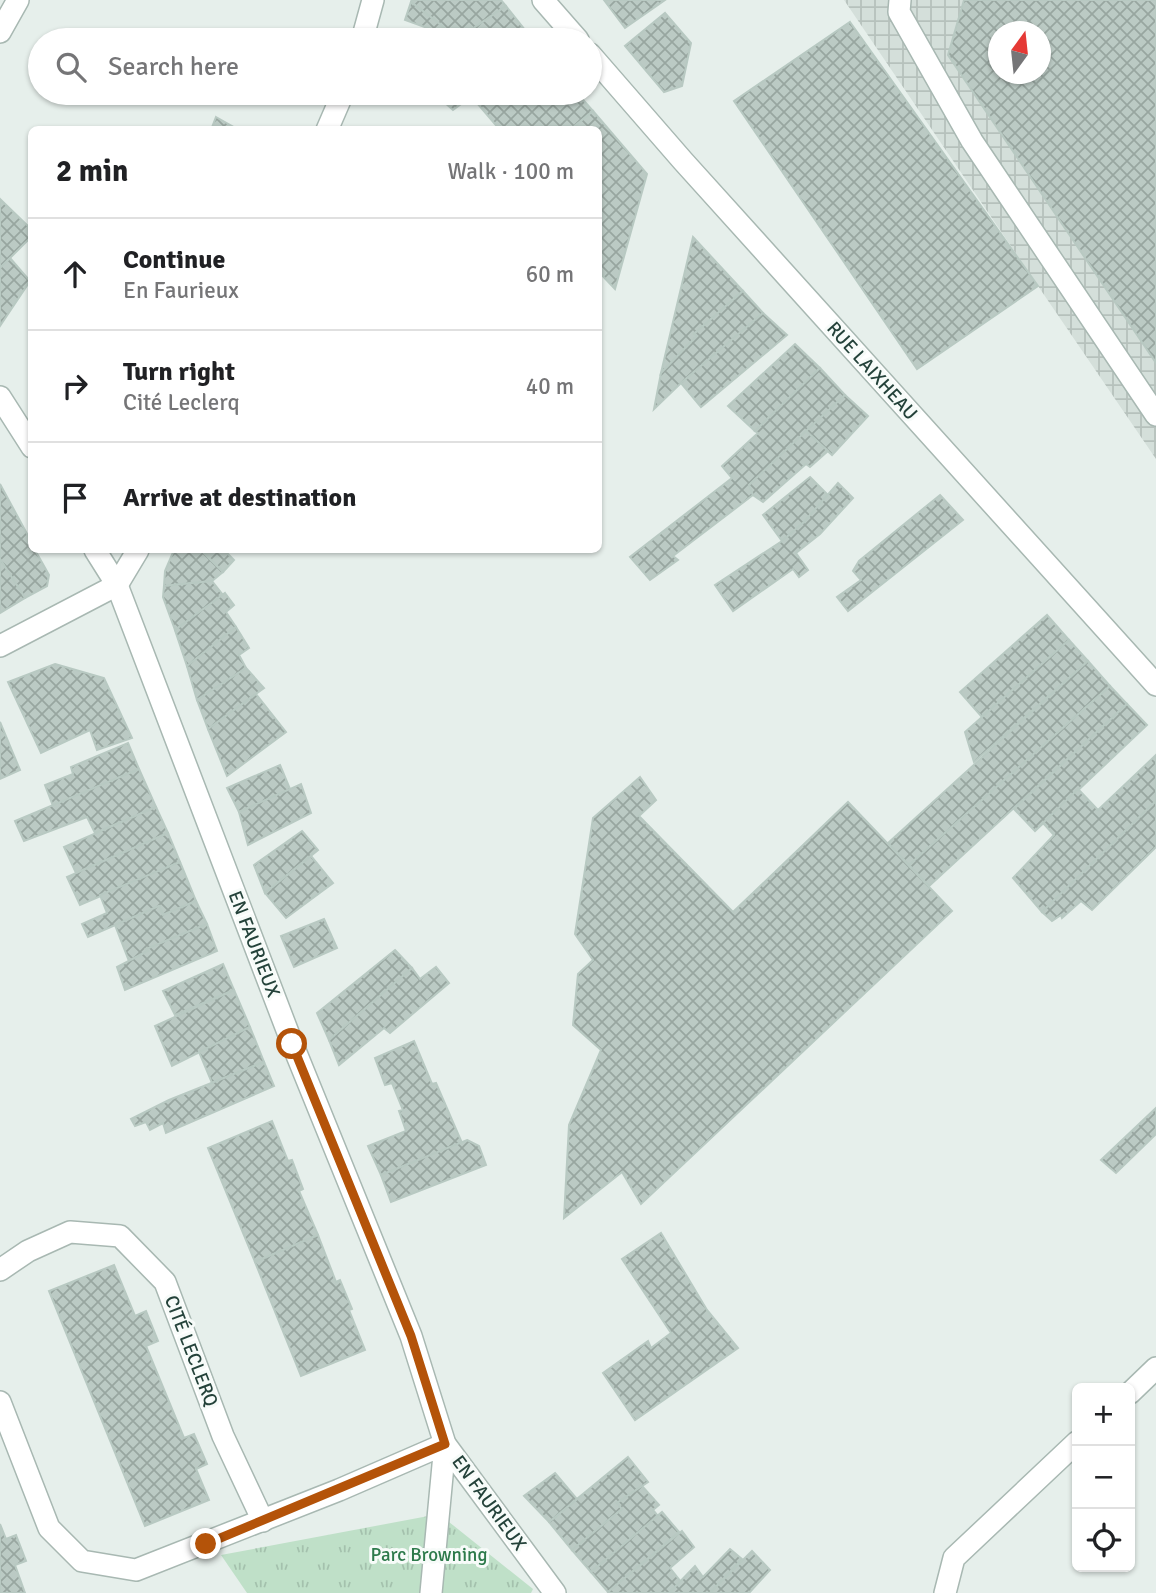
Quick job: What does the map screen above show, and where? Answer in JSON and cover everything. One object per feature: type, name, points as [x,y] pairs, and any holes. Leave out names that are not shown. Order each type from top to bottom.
[{"type":"street","points":[[0,32],[18,0]]},
{"type":"street","points":[[365,28],[373,0]]},
{"type":"street","points":[[542,0],[567,28]]},
{"type":"street","points":[[900,0],[899,12],[972,141],[1156,415]]},
{"type":"street","name":"RUE LAIXHEAU","points":[[602,68],[1156,685]]},
{"type":"street","points":[[329,126],[338,105]]},
{"type":"street","points":[[0,397],[28,441]]},
{"type":"street","name":"EN FAURIEUX","points":[[97,553],[117,585],[292,1044],[411,1336],[445,1444],[555,1593]]},
{"type":"street","points":[[0,646],[117,585],[136,553]]},
{"type":"street","name":"CITÉ LECLERQ","points":[[0,1270],[28,1251],[71,1232],[120,1236],[165,1282],[223,1436],[263,1521]]},
{"type":"street","points":[[1135,1388],[1156,1368]]},
{"type":"street","points":[[0,1402],[49,1528],[82,1561],[136,1570],[263,1521],[445,1444],[431,1593]]},
{"type":"street","points":[[945,1593],[954,1558],[1073,1446]]},
{"type":"shaded area","points":[[844,0],[1156,0],[1156,459]]},
{"type":"green space","name":"Parc Browning","points":[[439,1514],[533,1589],[531,1593],[247,1593],[221,1555]]},
{"type":"building","points":[[501,0],[506,6],[474,28],[444,28],[411,2]]},
{"type":"building","points":[[604,0],[665,0],[625,28]]},
{"type":"building","points":[[964,0],[1156,0],[1156,363],[948,55]]},
{"type":"building","points":[[411,2],[444,28],[427,28],[405,20]]},
{"type":"building","points":[[506,6],[523,28],[474,28]]},
{"type":"building","points":[[665,13],[691,43],[682,86],[664,92],[625,46]]},
{"type":"building","points":[[850,22],[1038,286],[917,369],[734,101]]},
{"type":"building","points":[[447,105],[460,105],[453,110]]},
{"type":"building","points":[[479,105],[588,105],[593,111],[575,126],[497,126]]},
{"type":"building","points":[[593,111],[647,174],[615,289],[602,275],[602,126],[575,126]]},
{"type":"building","points":[[216,117],[232,126],[213,126]]},
{"type":"building","points":[[0,199],[28,226],[28,240],[0,268]]},
{"type":"building","points":[[693,237],[743,291],[694,334],[697,336],[661,373]]},
{"type":"building","points":[[10,258],[28,279],[28,284],[0,326],[0,268]]},
{"type":"building","points":[[743,291],[763,313],[654,409],[661,373],[697,336],[694,334]]},
{"type":"building","points":[[763,313],[787,335],[701,407],[681,383]]},
{"type":"building","points":[[795,344],[820,368],[755,431],[728,406]]},
{"type":"building","points":[[820,368],[845,395],[749,485],[753,495],[673,556],[678,560],[650,580],[630,557],[732,478],[722,466],[758,433],[755,431]]},
{"type":"building","points":[[845,395],[868,416],[832,455],[806,431]]},
{"type":"building","points":[[806,431],[828,451],[810,467],[806,464],[763,502],[753,495],[749,485]]},
{"type":"building","points":[[810,477],[828,495],[804,522],[782,541],[763,515]]},
{"type":"building","points":[[838,483],[853,498],[820,534],[796,553],[808,570],[799,577],[793,569],[733,611],[715,585],[782,541],[804,522]]},
{"type":"building","points":[[0,484],[28,536],[28,553],[37,553],[49,575],[47,586],[25,598],[0,559]]},
{"type":"building","points":[[940,495],[963,520],[848,611],[837,597],[861,580],[853,571],[859,561]]},
{"type":"building","points":[[173,553],[204,553],[223,572],[212,581],[164,586],[165,571]]},
{"type":"building","points":[[204,553],[227,553],[234,560],[223,572]]},
{"type":"building","points":[[0,559],[25,598],[0,613]]},
{"type":"building","points":[[212,581],[223,595],[175,630],[163,597],[164,586]]},
{"type":"building","points":[[225,593],[234,605],[226,612],[236,627],[187,666],[175,630]]},
{"type":"building","points":[[1047,615],[1069,640],[982,717],[960,692]]},
{"type":"building","points":[[236,627],[249,648],[239,655],[246,668],[197,700],[187,666]]},
{"type":"building","points":[[1069,640],[1088,661],[974,762],[965,732]]},
{"type":"building","points":[[1088,661],[1110,686],[909,865],[888,843]]},
{"type":"building","points":[[55,664],[104,678],[132,738],[97,750],[90,730],[41,753],[8,682]]},
{"type":"building","points":[[246,668],[264,688],[208,729],[197,700]]},
{"type":"building","points":[[1110,686],[1127,704],[929,886],[909,865]]},
{"type":"building","points":[[256,694],[286,732],[227,776],[208,729]]},
{"type":"building","points":[[1127,704],[1147,725],[1035,831],[1014,809]]},
{"type":"building","points":[[0,722],[20,770],[0,779]]},
{"type":"building","points":[[128,743],[139,769],[53,806],[45,785],[73,774],[71,767]]},
{"type":"building","points":[[1156,755],[1156,801],[1042,912],[1013,878],[1054,835],[1043,823],[1078,789],[1098,810]]},
{"type":"building","points":[[280,765],[290,789],[239,812],[227,788]]},
{"type":"building","points":[[139,769],[156,807],[95,833],[87,817],[24,841],[15,821]]},
{"type":"building","points":[[640,777],[656,800],[639,816],[733,912],[848,802],[952,911],[641,1204],[622,1172],[564,1218],[569,1125],[601,1050],[573,1025],[578,974],[593,960],[575,934],[593,818]]},
{"type":"building","points":[[301,784],[311,813],[248,845],[239,812]]},
{"type":"building","points":[[1156,801],[1156,847],[1092,910],[1081,901],[1062,918],[1061,915],[1052,921],[1042,912]]},
{"type":"building","points":[[156,807],[168,833],[76,873],[64,847]]},
{"type":"building","points":[[302,831],[318,850],[265,893],[254,865]]},
{"type":"building","points":[[168,833],[180,862],[80,905],[67,877]]},
{"type":"building","points":[[311,856],[333,883],[286,918],[265,893]]},
{"type":"building","points":[[180,862],[196,901],[163,915],[159,906],[88,937],[82,924],[107,913],[100,895]]},
{"type":"building","points":[[196,901],[207,924],[146,949],[148,951],[129,961],[115,925],[159,906],[163,915]]},
{"type":"building","points":[[324,919],[337,948],[294,967],[281,936]]},
{"type":"building","points":[[207,924],[217,951],[125,990],[117,967],[148,951],[146,949]]},
{"type":"building","points":[[395,950],[412,968],[329,1040],[317,1013]]},
{"type":"building","points":[[223,964],[234,990],[175,1015],[163,991]]},
{"type":"building","points":[[436,967],[449,983],[390,1033],[384,1028],[339,1065],[329,1040],[412,968],[420,979]]},
{"type":"building","points":[[234,990],[250,1027],[172,1066],[155,1026]]},
{"type":"building","points":[[250,1027],[264,1062],[212,1083],[199,1052]]},
{"type":"building","points":[[414,1041],[462,1143],[381,1175],[368,1146],[406,1131],[399,1111],[403,1110],[392,1083],[385,1085],[375,1058]]},
{"type":"building","points":[[264,1062],[274,1086],[166,1133],[163,1123],[150,1130],[146,1122],[135,1126],[131,1119],[169,1100]]},
{"type":"building","points":[[1156,1108],[1156,1134],[1116,1173],[1101,1160]]},
{"type":"building","points":[[272,1121],[288,1161],[292,1160],[303,1189],[299,1191],[318,1235],[255,1262],[208,1148]]},
{"type":"building","points":[[467,1140],[479,1146],[486,1165],[391,1202],[381,1175]]},
{"type":"building","points":[[661,1233],[707,1310],[738,1348],[635,1420],[603,1373],[648,1341],[651,1348],[671,1333],[622,1259]]},
{"type":"building","points":[[318,1235],[336,1282],[340,1280],[352,1309],[349,1310],[365,1350],[301,1376],[255,1262]]},
{"type":"building","points":[[114,1265],[135,1316],[146,1311],[158,1341],[146,1346],[184,1438],[194,1434],[207,1464],[196,1469],[209,1500],[145,1526],[49,1291]]},
{"type":"building","points":[[628,1457],[648,1482],[617,1503],[622,1509],[572,1550],[549,1522]]},
{"type":"building","points":[[555,1473],[577,1499],[549,1522],[524,1496]]},
{"type":"building","points":[[642,1486],[659,1505],[653,1510],[658,1516],[591,1572],[572,1550],[622,1509],[617,1503]]},
{"type":"building","points":[[662,1512],[679,1532],[608,1592],[591,1572]]},
{"type":"building","points":[[0,1524],[6,1539],[16,1535],[26,1561],[15,1565],[25,1593],[0,1593]]},
{"type":"building","points":[[682,1531],[694,1547],[670,1568],[681,1582],[669,1593],[608,1592]]},
{"type":"building","points":[[730,1549],[742,1559],[710,1593],[669,1593],[695,1566],[703,1577]]},
{"type":"building","points":[[752,1551],[770,1570],[749,1593],[710,1593]]},
{"type":"route","points":[[206,1544],[445,1444],[411,1336],[292,1044]]}]
